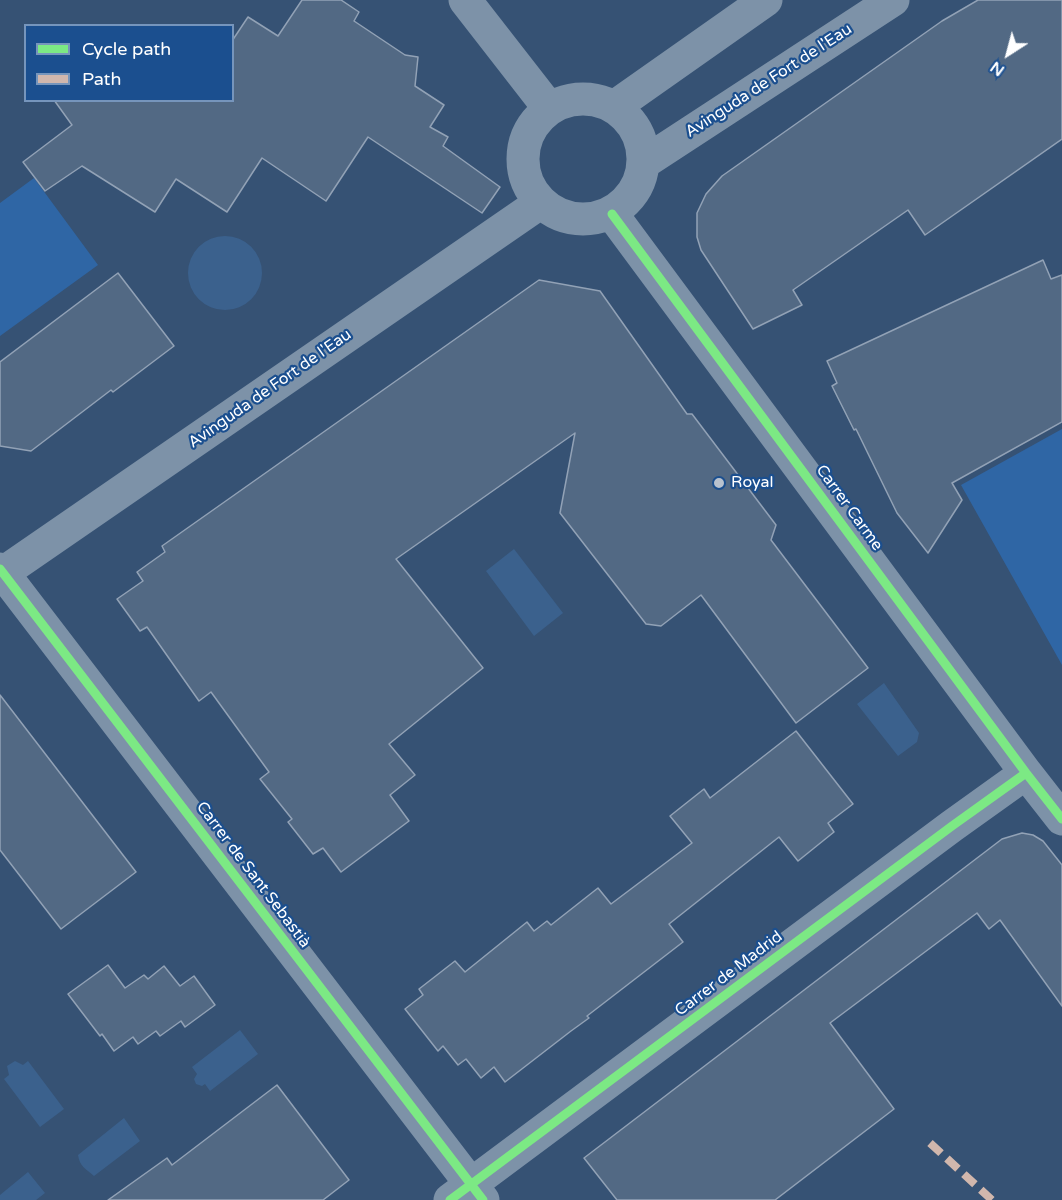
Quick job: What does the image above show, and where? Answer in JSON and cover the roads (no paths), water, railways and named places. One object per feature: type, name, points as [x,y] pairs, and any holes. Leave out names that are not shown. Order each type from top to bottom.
[{"type":"street","points":[[465,0],[549,108]]},
{"type":"street","points":[[614,107],[766,0]]},
{"type":"street","name":"Avinguda de Fort de l'Eau","points":[[645,162],[893,0]]},
{"type":"street","points":[[592,99],[614,107],[638,131],[645,162],[630,199],[612,214],[594,220],[579,221],[560,216],[540,203],[525,178],[523,148],[531,127],[549,108],[566,100],[592,99]]},
{"type":"street","name":"Avinguda de Fort de l'Eau","points":[[1,572],[540,203]]},
{"type":"street","name":"Carrer Carme","points":[[612,214],[1062,819]]},
{"type":"street","name":"Carrer de Sant Sebastià","points":[[1,572],[468,1195]]},
{"type":"street","name":"Carrer de Madrid","points":[[468,1195],[1026,773]]},
{"type":"place","name":"Royal","points":[[719,483]]}]
